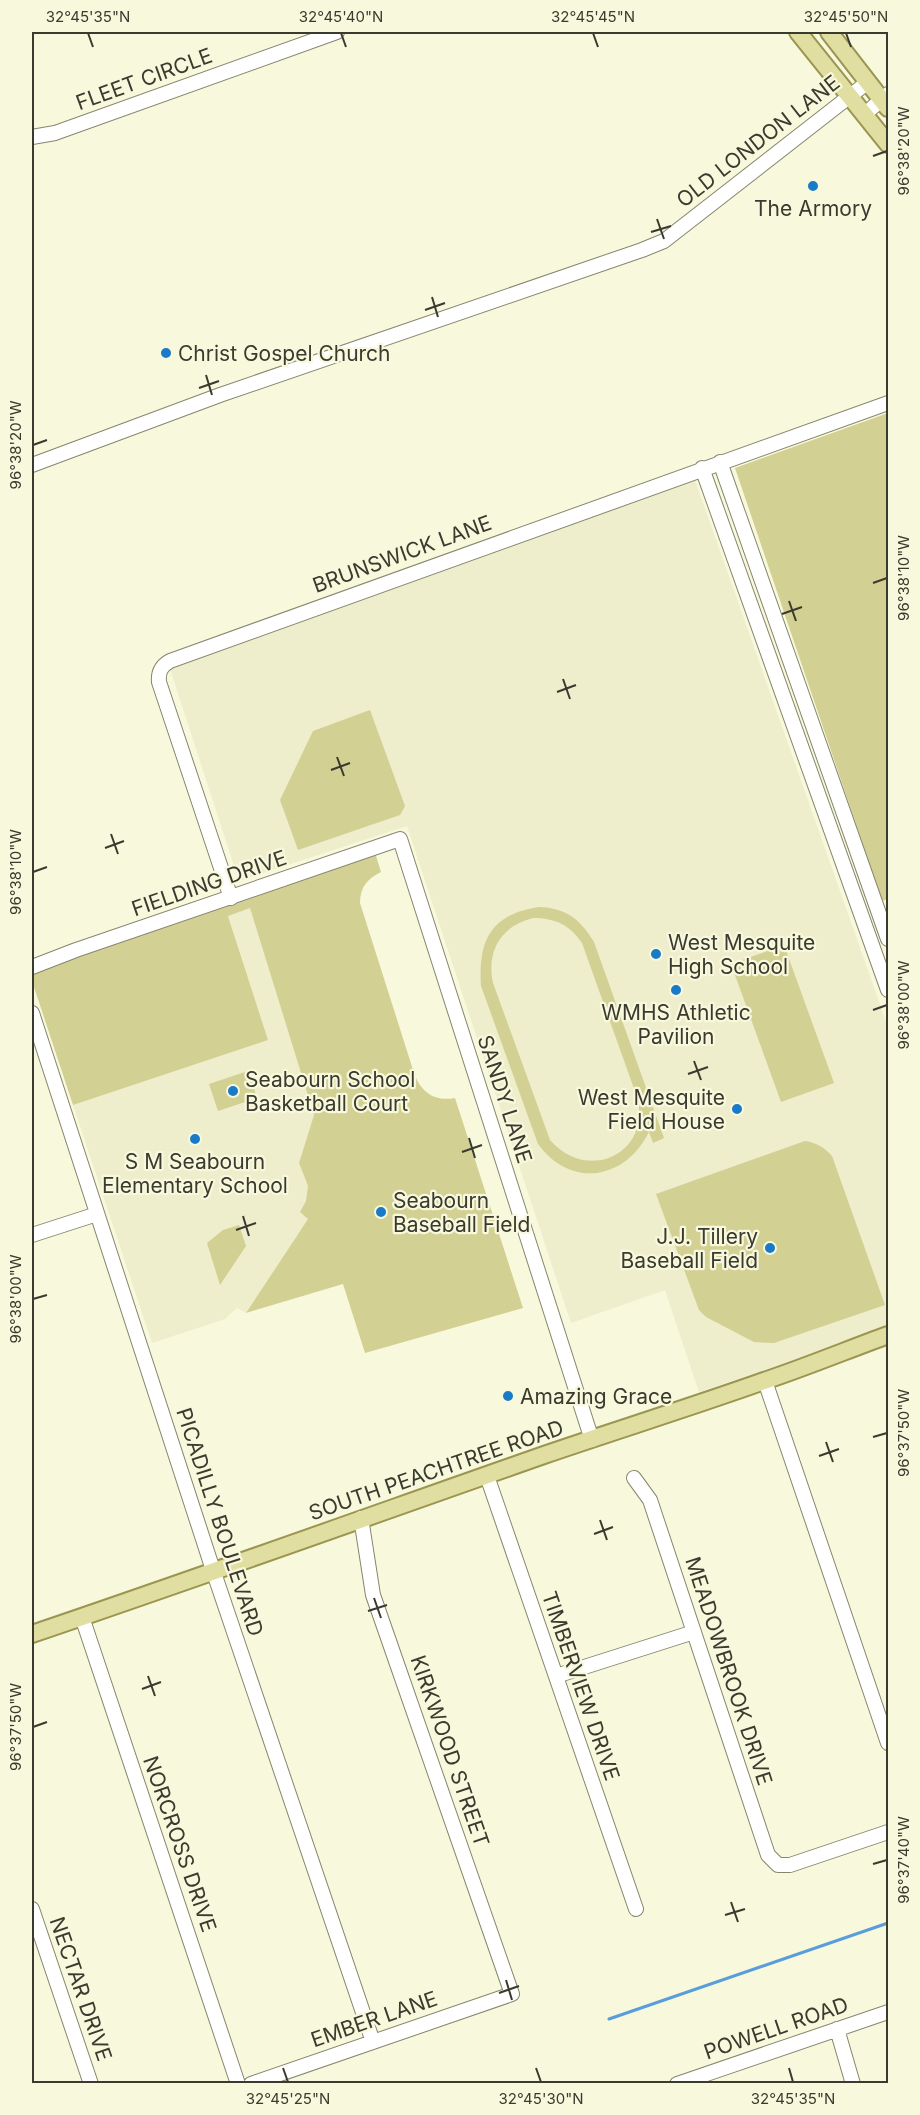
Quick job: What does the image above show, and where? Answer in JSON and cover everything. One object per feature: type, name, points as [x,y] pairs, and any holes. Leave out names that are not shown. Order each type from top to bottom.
[{"type":"main road","points":[[798,32],[888,144]]},
{"type":"main road","points":[[829,32],[886,101]]},
{"type":"main road","name":"SOUTH PEACHTREE ROAD","points":[[32,1634],[214,1572],[361,1518],[765,1381],[888,1335]]},
{"type":"street","name":"FLEET CIRCLE","points":[[32,138],[55,134],[337,32]]},
{"type":"street","name":"OLD LONDON LANE","points":[[32,465],[220,395],[664,241],[868,82]]},
{"type":"street","points":[[865,114],[886,101]]},
{"type":"street","name":"BRUNSWICK LANE","points":[[231,898],[159,682],[158,674],[164,665],[702,468],[888,403]]},
{"type":"street","points":[[720,462],[888,939]]},
{"type":"street","points":[[702,468],[888,990]]},
{"type":"street","name":"FIELDING DRIVE","points":[[32,967],[400,839]]},
{"type":"street","name":"SANDY LANE","points":[[400,839],[592,1440]]},
{"type":"street","name":"PICADILLY BOULEVARD","points":[[32,1013],[214,1572],[372,2042]]},
{"type":"street","points":[[32,1235],[97,1214]]},
{"type":"street","points":[[765,1381],[888,1743]]},
{"type":"street","name":"TIMBERVIEW DRIVE","points":[[487,1476],[636,1909]]},
{"type":"street","name":"MEADOWBROOK DRIVE","points":[[634,1478],[650,1500],[768,1855],[778,1864],[790,1865],[888,1832]]},
{"type":"street","name":"KIRKWOOD STREET","points":[[361,1518],[373,1594],[512,1994]]},
{"type":"street","name":"NORCROSS DRIVE","points":[[82,1617],[238,2084]]},
{"type":"street","points":[[556,1676],[694,1632]]},
{"type":"street","name":"NECTAR DRIVE","points":[[32,1908],[91,2084]]},
{"type":"street","name":"EMBER LANE","points":[[250,2084],[512,1994]]},
{"type":"street","name":"POWELL ROAD","points":[[677,2084],[888,2012]]},
{"type":"street","points":[[837,2029],[854,2084]]},
{"type":"shaded area","points":[[888,413],[888,899],[882,901],[735,468]]},
{"type":"shaded area","name":"West Mesquite High School","points":[[695,480],[888,1027],[888,1328],[699,1392],[665,1290],[571,1323],[407,826],[239,881],[170,669]]},
{"type":"shaded area","points":[[370,710],[405,806],[400,815],[298,850],[280,800],[313,731]]},
{"type":"shaded area","points":[[374,854],[381,872],[365,884],[361,892],[360,903],[414,1073],[420,1085],[429,1094],[447,1099],[455,1098],[523,1308],[365,1353],[343,1284],[246,1313],[308,1219],[300,1212],[306,1201],[308,1186],[299,1163],[314,1115],[250,908],[228,916],[268,1040],[73,1105],[32,981],[32,969]]},
{"type":"shaded area","points":[[539,907],[565,912],[578,921],[594,942],[664,1138],[653,1143],[649,1132],[639,1148],[612,1169],[597,1173],[581,1173],[566,1168],[551,1158],[538,1144],[481,986],[482,955],[491,932],[509,916]],"holes":[[[533,918],[541,918],[567,927],[582,943],[637,1097],[639,1117],[635,1134],[626,1147],[613,1156],[598,1160],[582,1160],[565,1153],[550,1140],[493,983],[492,960],[498,942],[512,927]]]},
{"type":"shaded area","name":"S M Seabourn Elementary School","points":[[250,908],[314,1115],[299,1163],[308,1186],[306,1201],[300,1212],[308,1219],[246,1313],[237,1308],[225,1319],[152,1343],[73,1105],[268,1040],[228,915]]},
{"type":"shaded area","points":[[784,945],[834,1083],[781,1102],[731,964]]},
{"type":"shaded area","name":"Seabourn School Basketball Court","points":[[248,1071],[257,1098],[218,1111],[209,1084]]},
{"type":"shaded area","name":"J.J. Tillery Baseball Field","points":[[805,1141],[820,1146],[832,1156],[885,1305],[774,1343],[754,1342],[706,1317],[699,1310],[656,1194]]},
{"type":"shaded area","points":[[239,1225],[246,1246],[220,1285],[207,1243],[223,1230]]},
{"type":"waterway","points":[[609,2019],[888,1923]]},
{"type":"waterway","points":[[888,1924],[888,1949]]},
{"type":"place","name":"The Armory","points":[[813,186]]},
{"type":"place","name":"Christ Gospel Church","points":[[166,353]]},
{"type":"place","name":"West Mesquite High School","points":[[656,954]]},
{"type":"place","name":"WMHS Athletic Pavilion","points":[[676,990]]},
{"type":"place","name":"Seabourn School Basketball Court","points":[[233,1091]]},
{"type":"place","name":"West Mesquite Field House","points":[[737,1109]]},
{"type":"place","name":"S M Seabourn Elementary School","points":[[195,1139]]},
{"type":"place","name":"Seabourn Baseball Field","points":[[381,1212]]},
{"type":"place","name":"J.J. Tillery Baseball Field","points":[[770,1248]]},
{"type":"place","name":"Amazing Grace","points":[[508,1396]]}]
